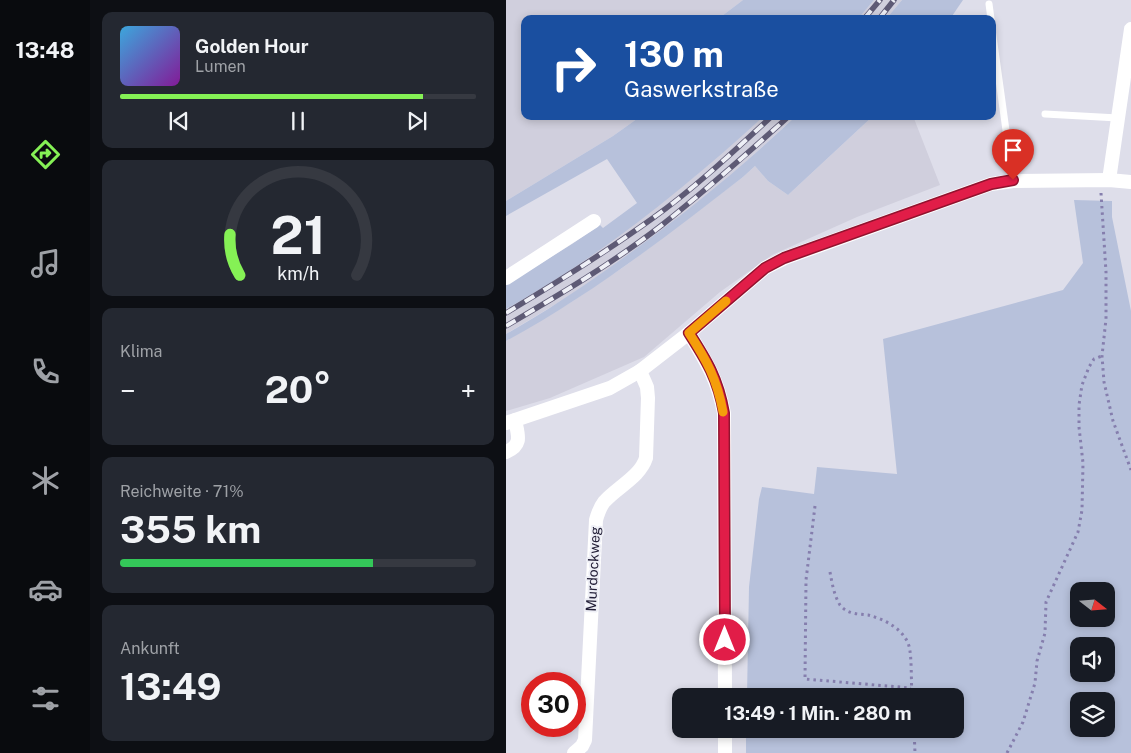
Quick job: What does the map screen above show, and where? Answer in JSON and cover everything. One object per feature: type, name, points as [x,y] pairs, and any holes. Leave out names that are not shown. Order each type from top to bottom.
[{"type":"street","points":[[1105,180],[1118,118],[1131,29]]},
{"type":"street","points":[[506,452],[514,449],[518,443],[518,434],[510,421],[610,388],[640,371],[689,333],[765,268],[784,258],[991,184],[1013,180],[1105,180],[1131,182]]},
{"type":"street","points":[[506,278],[594,222]]},
{"type":"street","points":[[689,333],[711,369],[720,392],[724,413],[725,688]]},
{"type":"street","name":"Murdockweg","points":[[574,753],[582,746],[585,740],[596,520],[605,500],[644,465],[646,458],[648,398],[647,386],[640,371]]},
{"type":"street","points":[[725,738],[725,753]]},
{"type":"lane","points":[[989,4],[990,15]]},
{"type":"lane","points":[[996,58],[1013,180]]},
{"type":"lane","points":[[1044,114],[1118,118]]},
{"type":"path","points":[[1105,180],[1101,214],[1106,272],[1106,319],[1102,356],[1104,382],[1113,421],[1131,470]]},
{"type":"path","points":[[1007,753],[1023,722],[1035,683],[1034,672],[1045,633],[1046,602],[1078,532],[1082,510],[1083,463],[1079,428],[1079,405],[1082,385],[1089,367],[1094,359],[1102,356]]},
{"type":"path","points":[[815,506],[806,580],[805,679],[912,688],[909,646],[903,635],[893,625],[870,616],[846,611],[834,591],[830,572]]},
{"type":"path","points":[[914,738],[915,753]]},
{"type":"shaded area","points":[[506,0],[743,0],[723,15],[521,15],[521,120],[635,120],[613,136],[506,201]]},
{"type":"shaded area","points":[[743,0],[874,0],[861,15],[723,15]]},
{"type":"shaded area","points":[[874,0],[902,0],[889,15],[861,15]]},
{"type":"shaded area","points":[[902,0],[963,0],[953,15],[889,15]]},
{"type":"shaded area","points":[[635,120],[759,120],[703,170],[608,244],[541,289],[506,309],[506,285],[600,225],[603,228],[637,203],[607,159],[506,216],[506,201],[613,136]]},
{"type":"shaded area","points":[[759,120],[792,120],[736,171],[660,233],[571,295],[506,334],[506,309],[525,298],[694,177]]},
{"type":"shaded area","points":[[792,120],[869,120],[788,195],[768,181],[755,166],[628,264],[568,304],[506,341],[506,334],[546,310],[634,251],[751,157]]},
{"type":"shaded area","points":[[869,120],[915,120],[940,185],[857,217],[772,255],[720,292],[644,357],[550,398],[506,411],[506,341],[573,301],[625,266],[755,166],[768,181],[788,195]]},
{"type":"shaded area","points":[[1074,200],[1112,201],[1112,217],[1131,311],[1131,753],[746,753],[746,738],[964,738],[964,688],[747,688],[749,587],[759,499],[762,487],[814,494],[817,467],[897,474],[883,339],[1063,290],[1083,263]]},
{"type":"railway","points":[[867,15],[880,0]]},
{"type":"railway","points":[[882,15],[894,0]]},
{"type":"railway","points":[[506,313],[599,255],[669,206],[714,169],[768,120]]},
{"type":"railway","points":[[506,326],[586,278],[662,225],[785,120]]},
{"type":"slow traffic","points":[[723,412],[716,380],[689,333],[726,301]]},
{"type":"route","points":[[725,640],[724,413],[716,380],[689,333],[765,268],[784,258],[991,184],[1013,180]]}]
